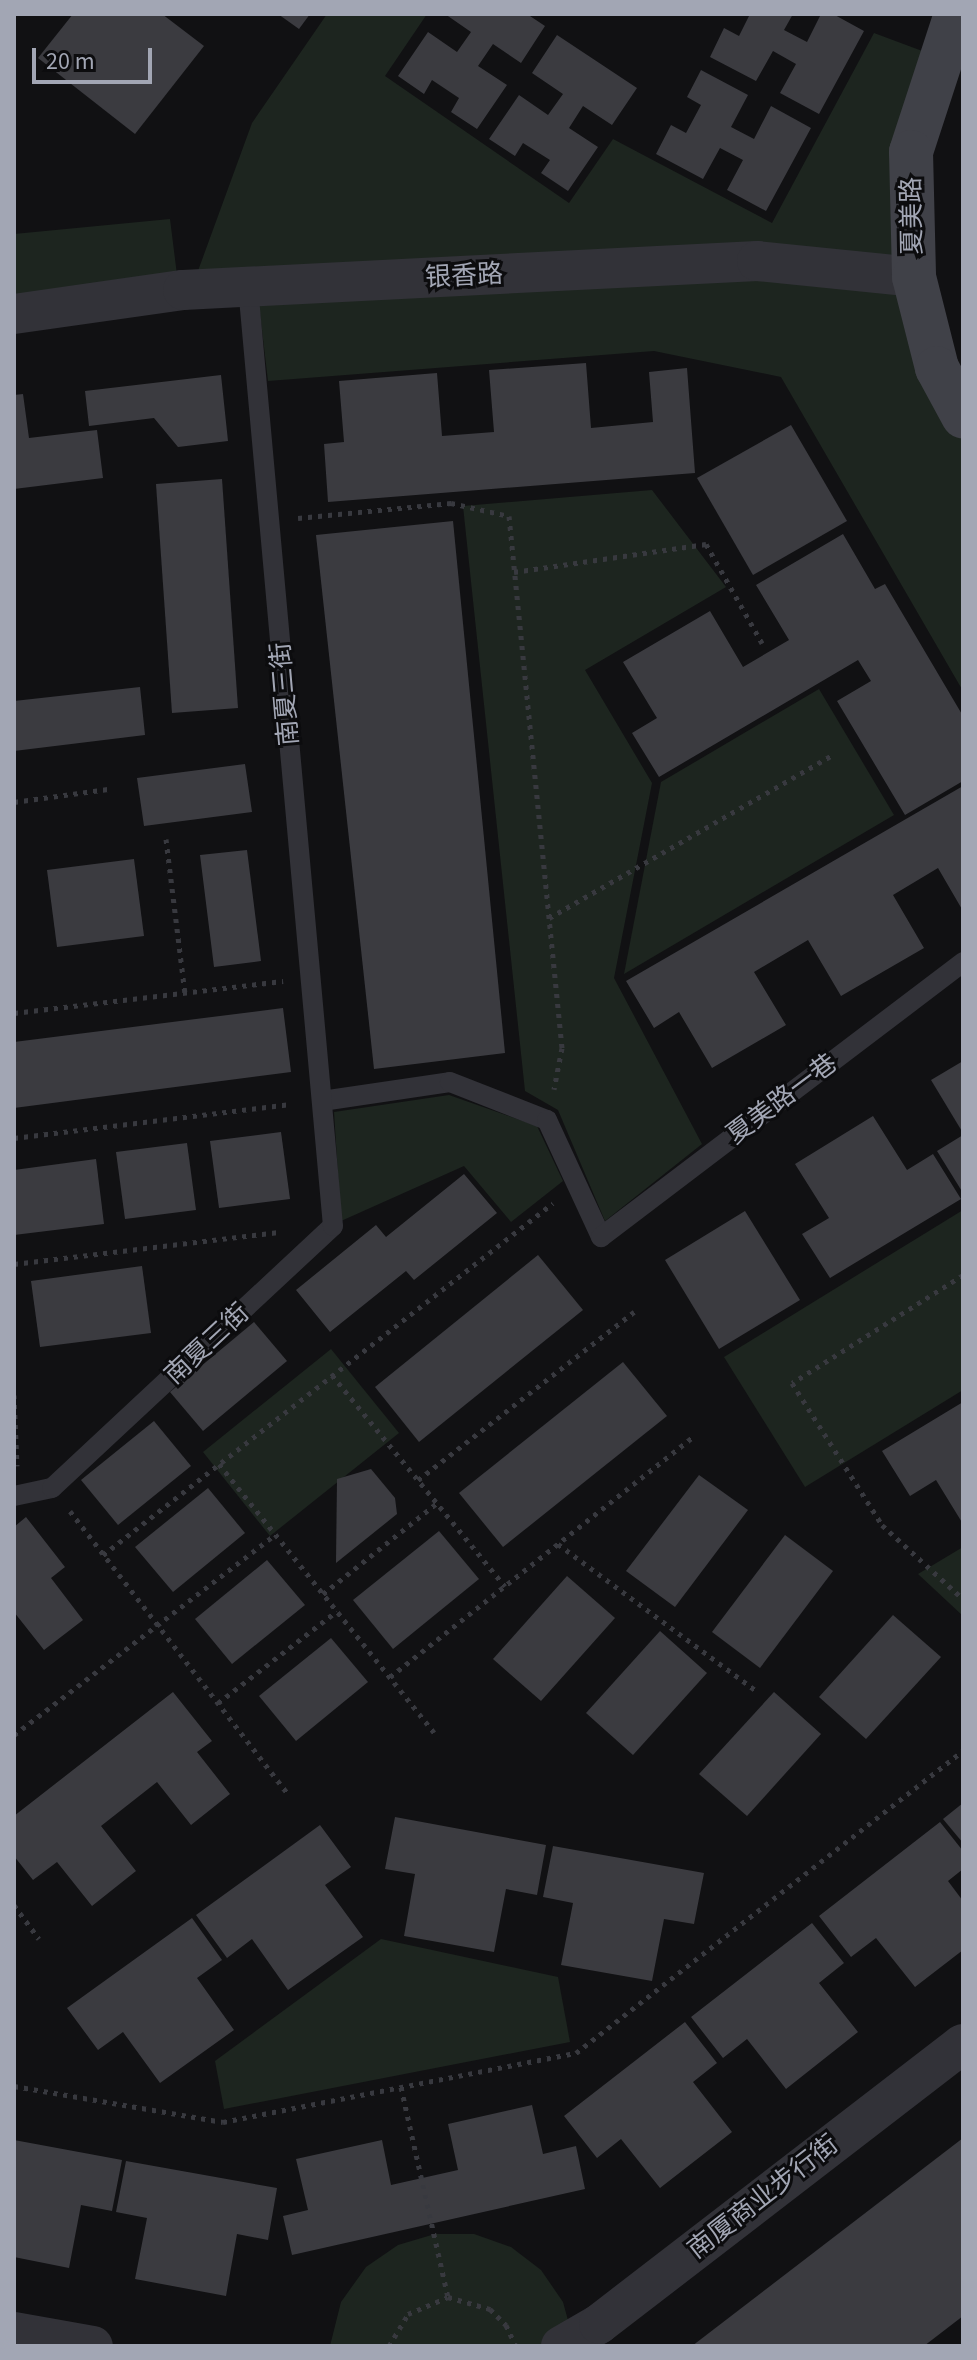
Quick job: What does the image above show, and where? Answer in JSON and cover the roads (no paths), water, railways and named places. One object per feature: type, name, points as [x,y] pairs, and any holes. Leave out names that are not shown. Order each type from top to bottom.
[{"type":"street","name":"夏美路","points":[[956,14],[911,152],[914,277],[937,368],[963,416]]},
{"type":"street","name":"银香路","points":[[14,314],[183,290],[757,261],[914,277]]},
{"type":"street","name":"南厦商业步行街","points":[[561,2346],[599,2324],[963,2044]]},
{"type":"street","points":[[14,2332],[93,2346]]},
{"type":"lane","name":"南夏三街","points":[[16,1496],[52,1488],[333,1226],[248,287]]},
{"type":"lane","name":"夏美路一巷","points":[[322,1101],[450,1082],[547,1120],[601,1237],[963,962]]}]
